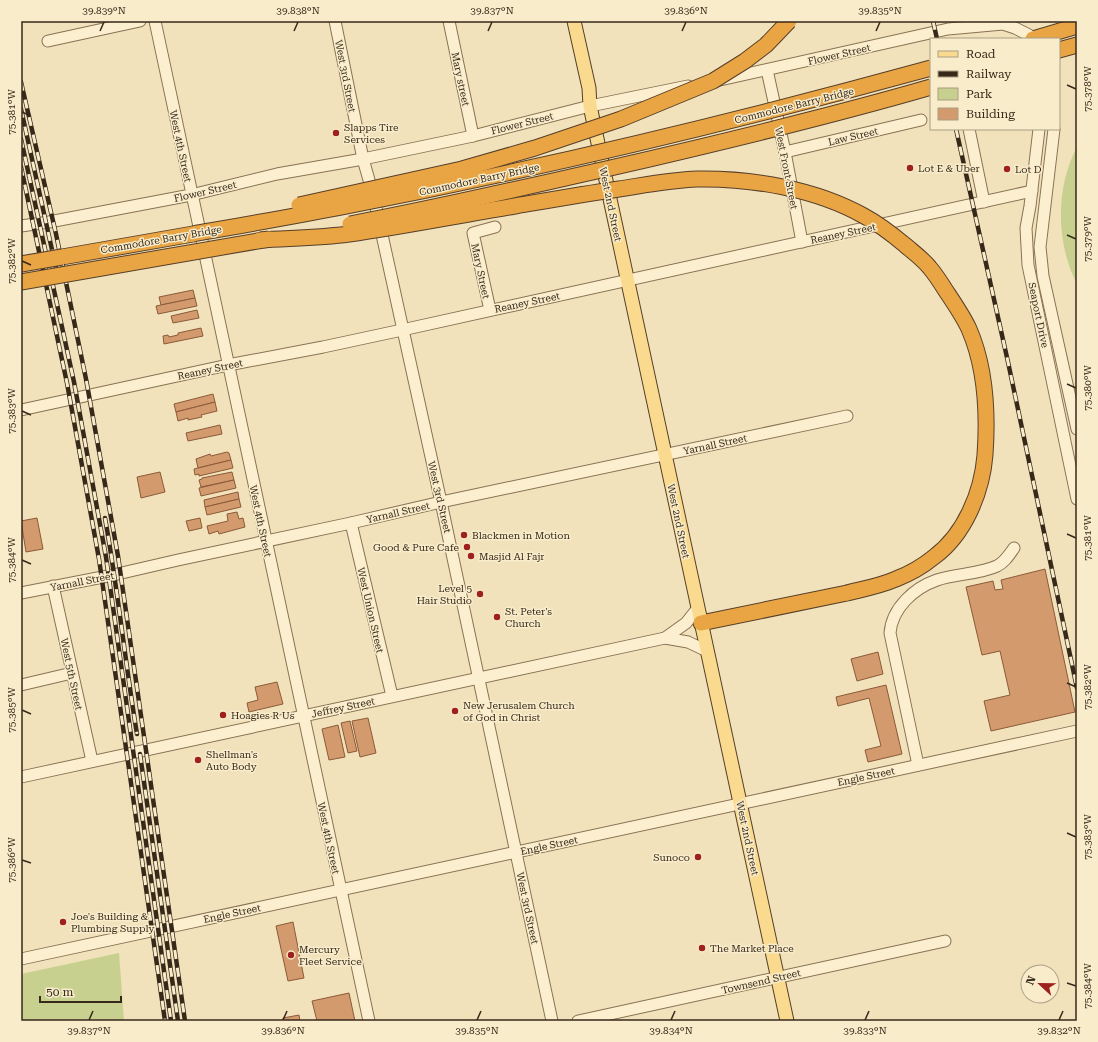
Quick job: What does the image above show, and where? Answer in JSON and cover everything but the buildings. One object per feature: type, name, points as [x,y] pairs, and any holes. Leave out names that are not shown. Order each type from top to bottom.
[{"type":"highway","points":[[193,234],[282,209],[462,169],[535,148],[621,119],[713,81],[745,61],[766,45],[789,21]]},
{"type":"highway","points":[[1027,37],[1077,26]]},
{"type":"highway","points":[[1060,50],[1077,45]]},
{"type":"highway","name":"Commodore Barry Bridge","points":[[21,263],[345,207],[704,128],[835,95],[930,68]]},
{"type":"highway","name":"Commodore Barry Bridge","points":[[21,283],[359,222],[493,194],[651,159],[778,128],[930,87]]},
{"type":"highway","points":[[260,240],[348,234],[662,182],[695,179],[728,180],[770,185],[808,193],[834,202],[865,216],[891,234],[929,266],[956,306],[969,329],[979,357],[987,412],[984,465],[978,492],[966,518],[954,538],[936,556],[896,579],[884,584],[701,623]]},
{"type":"main road","name":"West 2nd Street","points":[[574,21],[589,88],[590,106],[787,1021]]},
{"type":"street","points":[[48,41],[140,21]]},
{"type":"street","name":"West 4th Street","points":[[155,21],[369,1021]]},
{"type":"street","name":"West 3rd Street","points":[[336,21],[363,158],[374,201],[441,502],[552,1021]]},
{"type":"street","name":"Mary street","points":[[449,21],[473,136]]},
{"type":"street","name":"Flower Street","points":[[21,226],[192,195],[278,174],[473,136],[590,106],[949,34],[1003,24],[1015,28],[1027,37]]},
{"type":"street","name":"West Front Street","points":[[767,70],[785,152],[802,242]]},
{"type":"street","name":"Law Street","points":[[785,152],[921,120]]},
{"type":"street","points":[[969,130],[984,202]]},
{"type":"street","name":"Seaport Drive","points":[[1039,130],[1026,228],[1028,265],[1077,499]]},
{"type":"street","name":"Seaport Drive","points":[[1054,130],[1040,247],[1044,276],[1077,429]]},
{"type":"street","name":"Reaney Street","points":[[21,410],[228,364],[323,347],[402,330],[1032,191]]},
{"type":"street","name":"Mary Street","points":[[490,310],[473,233],[494,227]]},
{"type":"street","name":"Yarnall Street","points":[[21,593],[113,575],[441,502],[846,416]]},
{"type":"street","name":"West Union Street","points":[[351,523],[392,696]]},
{"type":"street","points":[[918,765],[890,633],[893,618],[906,599],[922,588],[937,580],[995,567],[1005,560],[1014,548]]},
{"type":"street","name":"West 5th Street","points":[[53,586],[92,761]]},
{"type":"street","points":[[665,638],[686,623],[698,608]]},
{"type":"street","points":[[665,638],[688,642],[707,651]]},
{"type":"street","name":"Jeffrey Street","points":[[21,776],[665,638]]},
{"type":"street","points":[[21,685],[72,673]]},
{"type":"street","name":"Engle Street","points":[[21,959],[1077,731]]},
{"type":"street","name":"Townsend Street","points":[[578,1021],[945,941]]},
{"type":"green space","points":[[1077,147],[1077,284],[1065,251],[1061,216],[1065,180]]},
{"type":"green space","points":[[119,953],[124,1021],[21,1021],[21,974]]},
{"type":"railway","points":[[933,21],[937,38]]},
{"type":"railway","points":[[21,82],[56,234],[86,379],[118,556],[185,1021]]},
{"type":"railway","points":[[21,109],[58,277]]},
{"type":"railway","points":[[956,130],[1008,362],[1077,688]]},
{"type":"railway","points":[[21,139],[74,382],[106,557],[171,1021]]},
{"type":"railway","points":[[21,167],[67,383],[99,559],[165,1021]]},
{"type":"railway","points":[[105,518],[137,734]]},
{"type":"railway","points":[[140,754],[178,1021]]},
{"type":"place","name":"Slapps Tire Services","points":[[336,133]]},
{"type":"place","name":"Lot E & Uber","points":[[910,168]]},
{"type":"place","name":"Lot D","points":[[1007,169]]},
{"type":"place","name":"Blackmen in Motion","points":[[464,535]]},
{"type":"place","name":"Good & Pure Cafe","points":[[467,547]]},
{"type":"place","name":"Masjid Al Fajr","points":[[471,556]]},
{"type":"place","name":"Level 5 Hair Studio","points":[[480,594]]},
{"type":"place","name":"St. Peter's Church","points":[[497,617]]},
{"type":"place","name":"New Jerusalem Church of God in Christ","points":[[455,711]]},
{"type":"place","name":"Hoagies R Us","points":[[223,715]]},
{"type":"place","name":"Shellman's Auto Body","points":[[198,760]]},
{"type":"place","name":"Sunoco","points":[[698,857]]},
{"type":"place","name":"Joe's Building & Plumbing Supply","points":[[63,922]]},
{"type":"place","name":"The Market Place","points":[[702,948]]},
{"type":"place","name":"Mercury Fleet Service","points":[[291,955]]}]
